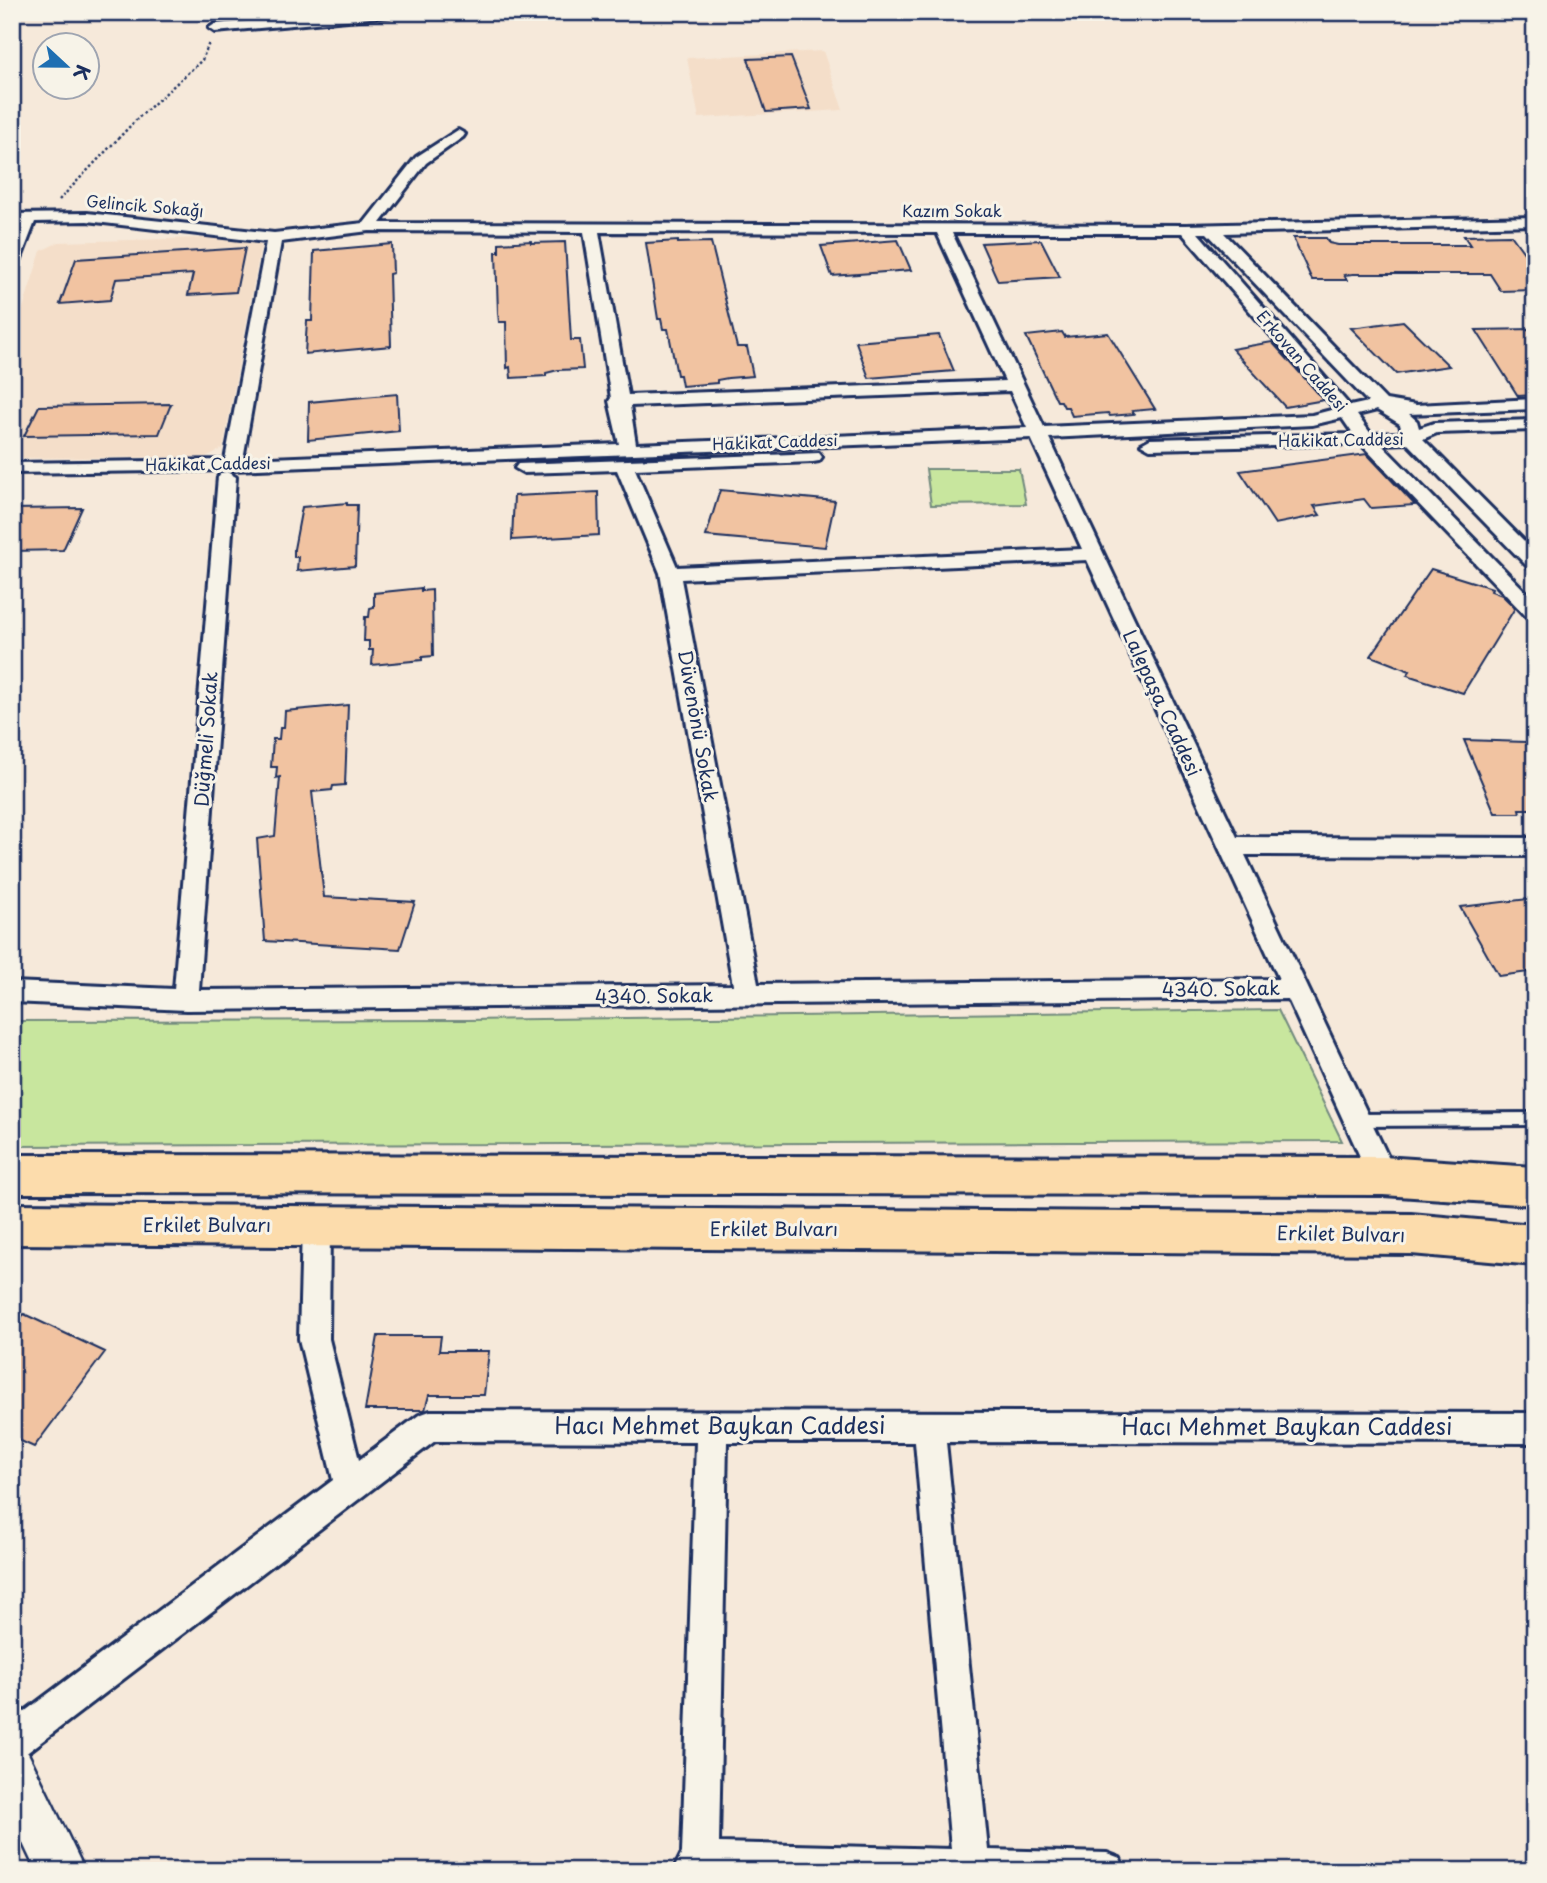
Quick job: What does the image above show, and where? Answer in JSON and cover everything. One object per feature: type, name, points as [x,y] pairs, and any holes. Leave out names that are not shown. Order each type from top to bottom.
[{"type":"main road","points":[[12,1174],[1383,1176],[1535,1186]]},
{"type":"main road","name":"Erkilet Bulvarı","points":[[12,1224],[1411,1234],[1535,1245]]},
{"type":"street","points":[[215,28],[392,12]]},
{"type":"street","points":[[369,227],[421,160],[458,134]]},
{"type":"street","points":[[12,261],[36,217]]},
{"type":"street","name":"Gelincik Sokağı","points":[[12,218],[87,217],[274,237],[369,227]]},
{"type":"street","name":"Kazım Sokak","points":[[369,227],[1186,229],[1535,221]]},
{"type":"street","name":"Düvenönü Sokak","points":[[591,228],[626,456],[670,573],[747,995]]},
{"type":"street","name":"Erkovan Caddesi","points":[[1211,228],[1380,404],[1408,421],[1412,438],[1535,563]]},
{"type":"street","name":"Lalepaşa Caddesi","points":[[943,229],[1383,1176]]},
{"type":"street","name":"Erkovan Caddesi","points":[[1186,229],[1347,413],[1365,438],[1535,613]]},
{"type":"street","name":"Düğmeli Sokak","points":[[186,1000],[230,471],[274,237]]},
{"type":"street","points":[[618,401],[1015,386]]},
{"type":"street","name":"Hakikat Caddesi","points":[[1039,440],[1312,420],[1380,404],[1416,410],[1535,404]]},
{"type":"street","name":"Hakikat Caddesi","points":[[12,483],[230,471],[1039,440],[1412,438],[1434,428],[1535,425]]},
{"type":"street","name":"Hakikat Caddesi","points":[[12,468],[230,471]]},
{"type":"street","points":[[670,573],[1093,554]]},
{"type":"street","points":[[1228,846],[1535,847]]},
{"type":"street","name":"4340. Sokak","points":[[12,992],[186,1000],[1295,989]]},
{"type":"street","points":[[316,1226],[314,1339],[351,1486]]},
{"type":"street","name":"Hacı Mehmet Baykan Caddesi","points":[[12,1743],[430,1426],[1535,1428]]},
{"type":"street","points":[[712,1426],[699,1868],[1107,1871]]},
{"type":"street","points":[[929,1427],[971,1868]]},
{"type":"street","points":[[12,1769],[61,1871]]},
{"type":"lane","points":[[1357,1120],[1535,1119]]},
{"type":"path","points":[[36,217],[202,60],[215,28]]},
{"type":"shaded area","points":[[823,51],[843,110],[699,118],[687,58]]},
{"type":"shaded area","points":[[239,237],[261,245],[223,448],[206,457],[12,458],[12,343],[41,251],[59,242]]},
{"type":"green space","points":[[926,469],[1019,469],[1026,504],[931,505]]},
{"type":"green space","points":[[1278,1010],[1342,1141],[12,1146],[12,1021],[467,1020]]},
{"type":"building","points":[[791,57],[811,109],[766,112],[748,59]]},
{"type":"building","points":[[1511,235],[1535,268],[1535,290],[1501,291],[1490,274],[1353,274],[1344,275],[1347,280],[1312,280],[1293,238],[1326,238],[1329,243],[1338,245],[1470,245],[1464,236]]},
{"type":"building","points":[[898,240],[911,270],[832,276],[821,246]]},
{"type":"building","points":[[1041,240],[1060,277],[998,281],[981,243]]},
{"type":"building","points":[[565,242],[571,340],[580,340],[583,369],[558,370],[546,373],[546,376],[511,378],[510,367],[507,368],[506,322],[499,322],[496,252],[499,252],[499,243]]},
{"type":"building","points":[[711,242],[737,347],[747,347],[753,376],[682,386],[680,375],[677,375],[668,329],[663,329],[661,319],[658,319],[646,243]]},
{"type":"building","points":[[392,244],[393,273],[389,274],[391,346],[305,354],[307,321],[312,321],[314,251]]},
{"type":"building","points":[[245,248],[236,292],[188,295],[193,274],[116,279],[110,300],[60,304],[76,259]]},
{"type":"building","points":[[1403,321],[1449,366],[1396,374],[1351,328]]},
{"type":"building","points":[[1535,329],[1535,395],[1518,396],[1476,330]]},
{"type":"building","points":[[1062,332],[1065,337],[1108,333],[1155,409],[1132,411],[1134,414],[1072,416],[1068,407],[1057,401],[1026,336]]},
{"type":"building","points":[[939,335],[954,371],[869,378],[856,342]]},
{"type":"building","points":[[1272,342],[1324,400],[1285,407],[1232,349]]},
{"type":"building","points":[[397,394],[399,431],[308,440],[309,402]]},
{"type":"building","points":[[171,404],[159,434],[24,436],[39,406]]},
{"type":"building","points":[[1367,454],[1415,505],[1371,508],[1364,499],[1314,506],[1320,515],[1275,524],[1240,471]]},
{"type":"building","points":[[720,490],[835,501],[825,547],[706,536]]},
{"type":"building","points":[[598,492],[599,535],[512,540],[514,496]]},
{"type":"building","points":[[347,503],[357,505],[355,566],[297,571],[298,557],[294,557],[294,549],[302,507]]},
{"type":"building","points":[[82,508],[63,550],[12,551],[12,509]]},
{"type":"building","points":[[1431,569],[1492,588],[1491,591],[1502,595],[1515,608],[1463,693],[1407,675],[1410,671],[1371,656]]},
{"type":"building","points":[[421,588],[421,591],[432,590],[433,656],[422,657],[422,660],[372,665],[373,650],[369,650],[369,641],[364,641],[365,617],[369,617],[370,608],[374,607],[374,593]]},
{"type":"building","points":[[348,705],[345,785],[333,786],[332,790],[312,792],[324,897],[415,902],[400,949],[265,941],[257,839],[275,836],[280,777],[276,778],[277,767],[271,767],[273,739],[279,739],[280,728],[284,728],[285,711]]},
{"type":"building","points":[[1464,740],[1526,742],[1530,751],[1535,751],[1535,809],[1519,809],[1520,813],[1495,813]]},
{"type":"building","points":[[1528,899],[1535,911],[1535,971],[1499,976],[1460,907]]},
{"type":"building","points":[[24,1314],[105,1352],[34,1447],[12,1437],[12,1329]]},
{"type":"building","points":[[378,1336],[441,1336],[439,1351],[489,1351],[484,1395],[429,1395],[425,1410],[365,1410]]}]
